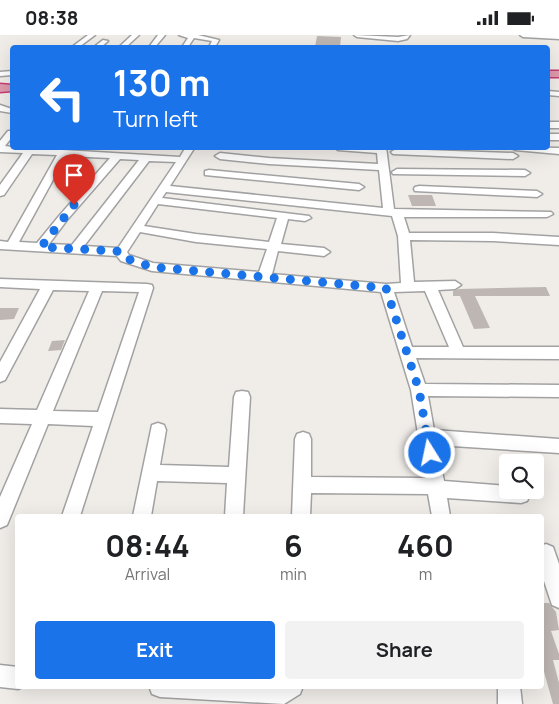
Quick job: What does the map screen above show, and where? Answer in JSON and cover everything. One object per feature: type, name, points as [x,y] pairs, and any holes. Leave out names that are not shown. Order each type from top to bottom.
[{"type":"street","points":[[78,45],[92,35]]},
{"type":"street","points":[[124,45],[136,35]]},
{"type":"street","points":[[154,45],[162,35]]},
{"type":"street","points":[[182,35],[216,41],[213,45]]},
{"type":"street","points":[[354,37],[367,35],[398,39],[404,38],[407,35]]},
{"type":"street","points":[[523,35],[559,37]]},
{"type":"street","points":[[100,45],[105,41]]},
{"type":"street","points":[[0,148],[10,136]]},
{"type":"street","points":[[19,150],[184,160]]},
{"type":"street","points":[[120,252],[189,150]]},
{"type":"street","points":[[258,199],[273,150]]},
{"type":"street","points":[[381,150],[393,212],[404,236],[408,287]]},
{"type":"street","points":[[0,193],[29,151]]},
{"type":"street","points":[[396,152],[559,151]]},
{"type":"street","points":[[461,152],[489,226]]},
{"type":"street","points":[[63,153],[6,245],[120,252],[125,258],[152,267],[264,278],[386,288],[455,285]]},
{"type":"street","points":[[41,247],[63,218],[117,156]]},
{"type":"street","points":[[220,156],[269,161],[383,167]]},
{"type":"street","points":[[75,249],[147,157]]},
{"type":"street","points":[[397,171],[525,173]]},
{"type":"street","points":[[209,173],[359,187]]},
{"type":"street","points":[[164,189],[393,212],[489,226],[559,241]]},
{"type":"street","points":[[419,189],[537,194]]},
{"type":"street","points":[[156,201],[305,218]]},
{"type":"street","points":[[404,236],[489,226],[547,214]]},
{"type":"street","points":[[264,278],[283,216]]},
{"type":"street","points":[[137,228],[196,238],[324,252]]},
{"type":"street","points":[[72,514],[147,288],[152,267]]},
{"type":"street","points":[[1,285],[147,288]]},
{"type":"street","points":[[0,376],[49,285]]},
{"type":"street","points":[[430,286],[458,351]]},
{"type":"street","points":[[0,519],[97,287]]},
{"type":"street","points":[[386,288],[419,390],[441,514]]},
{"type":"street","points":[[407,352],[559,353]]},
{"type":"street","points":[[419,390],[559,391]]},
{"type":"street","points":[[234,514],[242,397]]},
{"type":"street","points":[[0,416],[103,419]]},
{"type":"street","points":[[142,514],[158,430]]},
{"type":"street","points":[[427,437],[559,446]]},
{"type":"street","points":[[300,514],[303,439]]},
{"type":"street","points":[[150,473],[237,475]]},
{"type":"street","points":[[301,485],[436,487],[499,493]]},
{"type":"street","points":[[549,554],[559,598]]},
{"type":"street","points":[[0,676],[15,678]]},
{"type":"street","points":[[235,689],[282,693],[288,689]]},
{"type":"street","points":[[509,689],[510,704]]},
{"type":"building","points":[[317,36],[341,37],[340,45],[315,45]]},
{"type":"building","points":[[408,195],[432,195],[436,206],[412,206]]},
{"type":"building","points":[[546,287],[550,296],[475,296],[490,328],[474,329],[460,296],[453,296],[453,291],[459,289]]},
{"type":"building","points":[[0,308],[19,308],[14,319],[0,320]]},
{"type":"building","points":[[65,340],[61,350],[48,351],[52,341]]},
{"type":"building","points":[[544,603],[549,603],[556,612],[559,630],[551,631],[559,654],[559,660],[553,660],[559,683],[559,704],[553,704],[544,672]]},
{"type":"route","points":[[74,205],[41,247],[116,251],[120,252],[125,258],[152,267],[386,288],[419,390],[430,453]]}]
